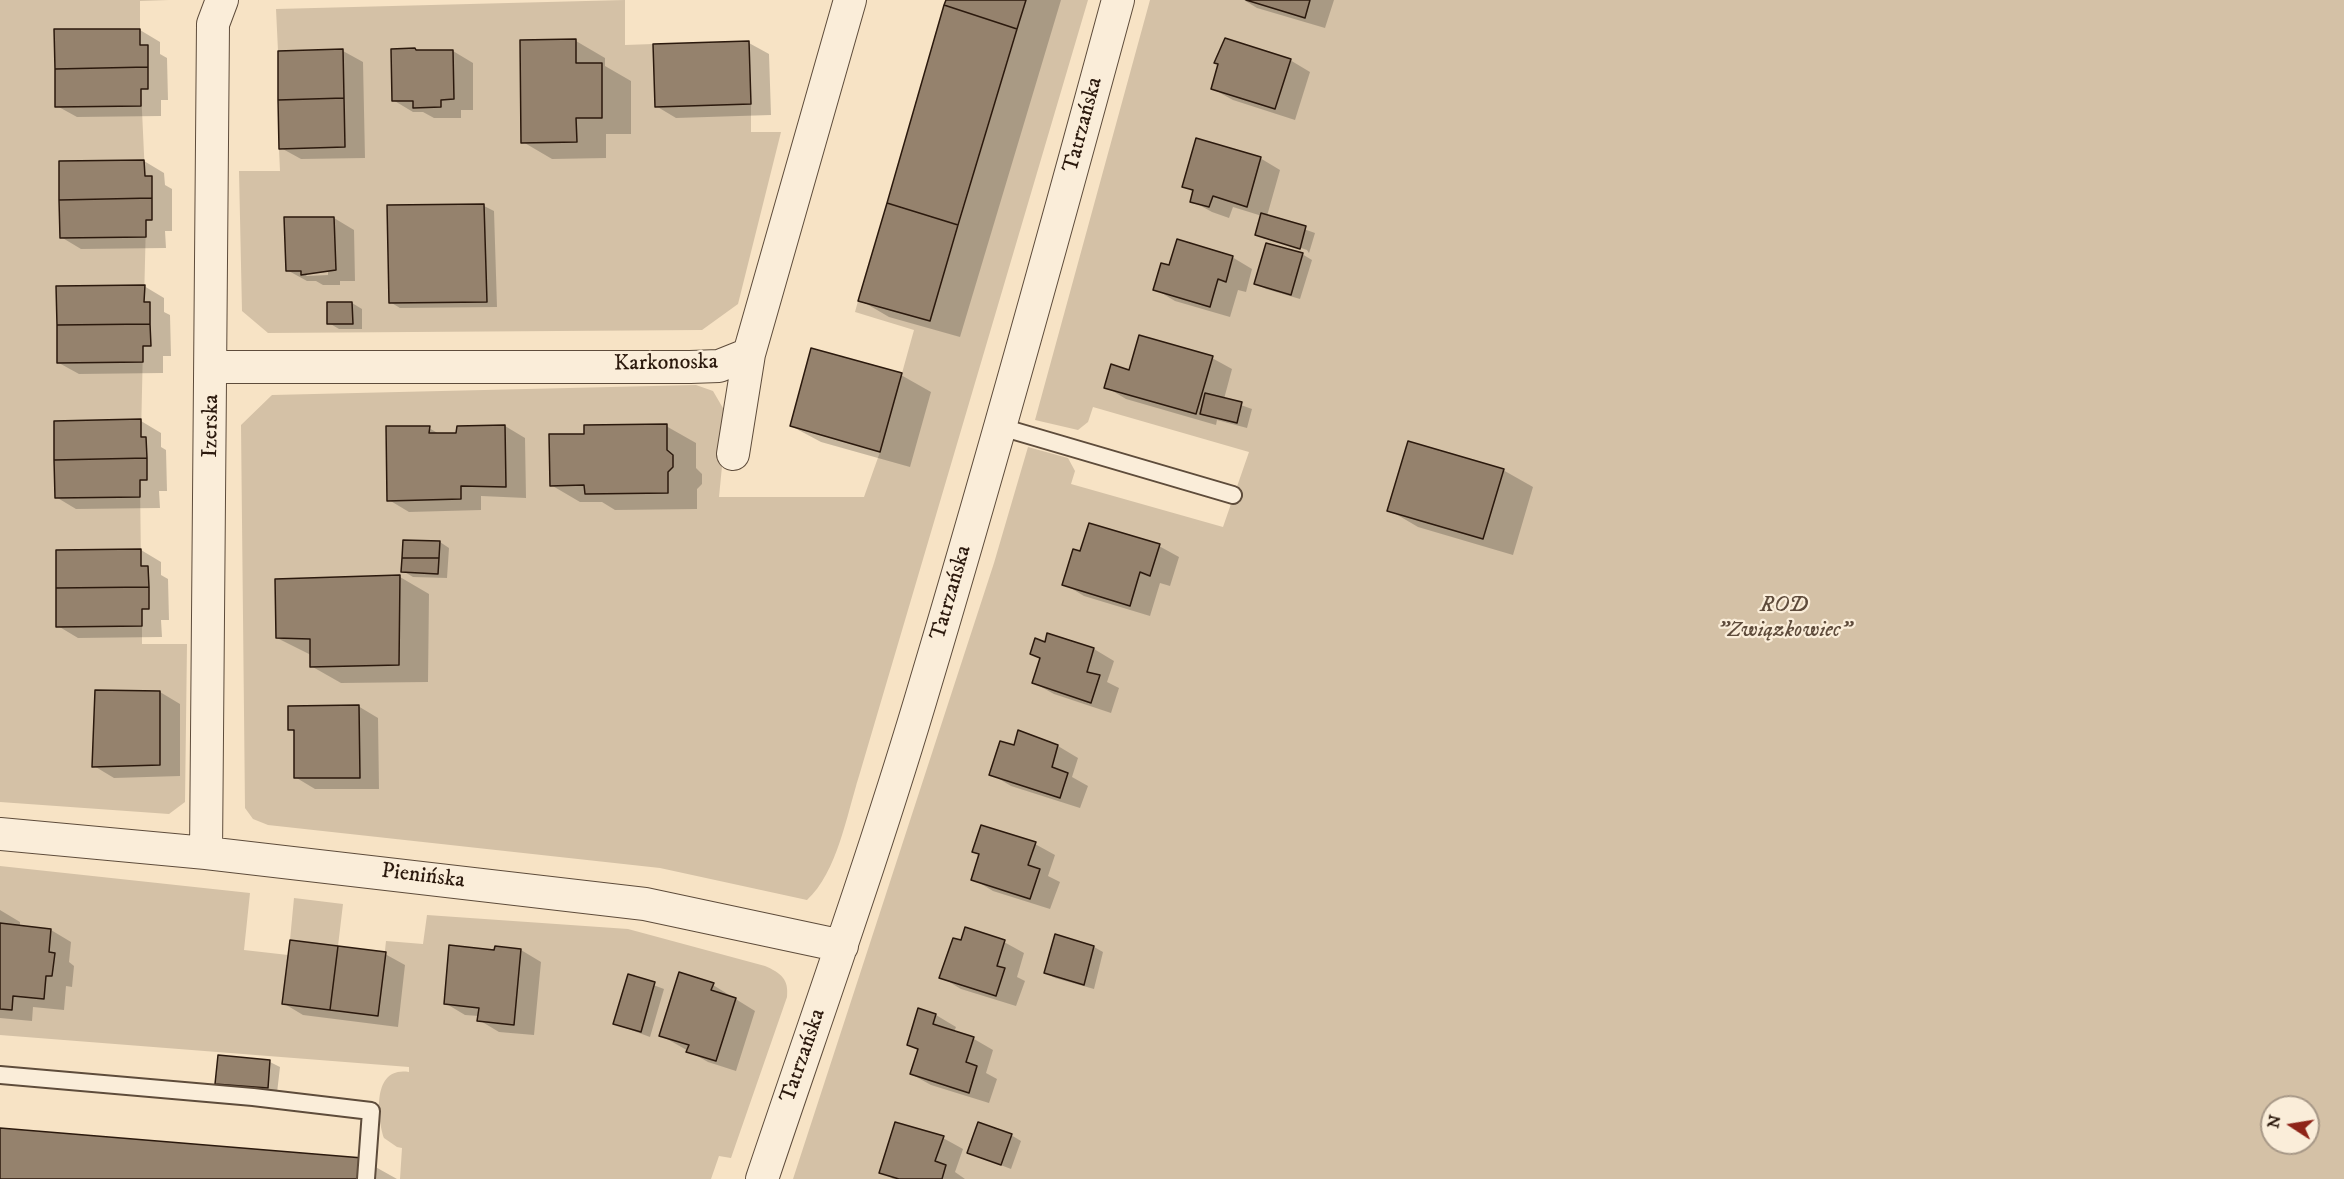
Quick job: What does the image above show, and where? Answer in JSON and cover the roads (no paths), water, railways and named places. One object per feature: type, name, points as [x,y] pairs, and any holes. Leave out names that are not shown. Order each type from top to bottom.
[{"type":"street","name":"Izerska","points":[[206,853],[212,367],[213,24],[222,0]]},
{"type":"street","name":"Karkonoska","points":[[212,367],[690,367],[719,366],[749,354],[850,0]]},
{"type":"street","name":"Tatrzańska","points":[[762,1179],[842,946],[925,687],[1000,427],[1118,0]]},
{"type":"street","points":[[733,454],[749,354]]},
{"type":"street","name":"Pienińska","points":[[0,834],[206,853],[645,904],[842,946]]},
{"type":"lane","points":[[1000,427],[1233,495]]},
{"type":"lane","points":[[0,1075],[253,1097],[371,1111],[366,1179]]},
{"type":"park label","name":"ROD \"Związkowiec\"","points":[[1784,618]]}]
